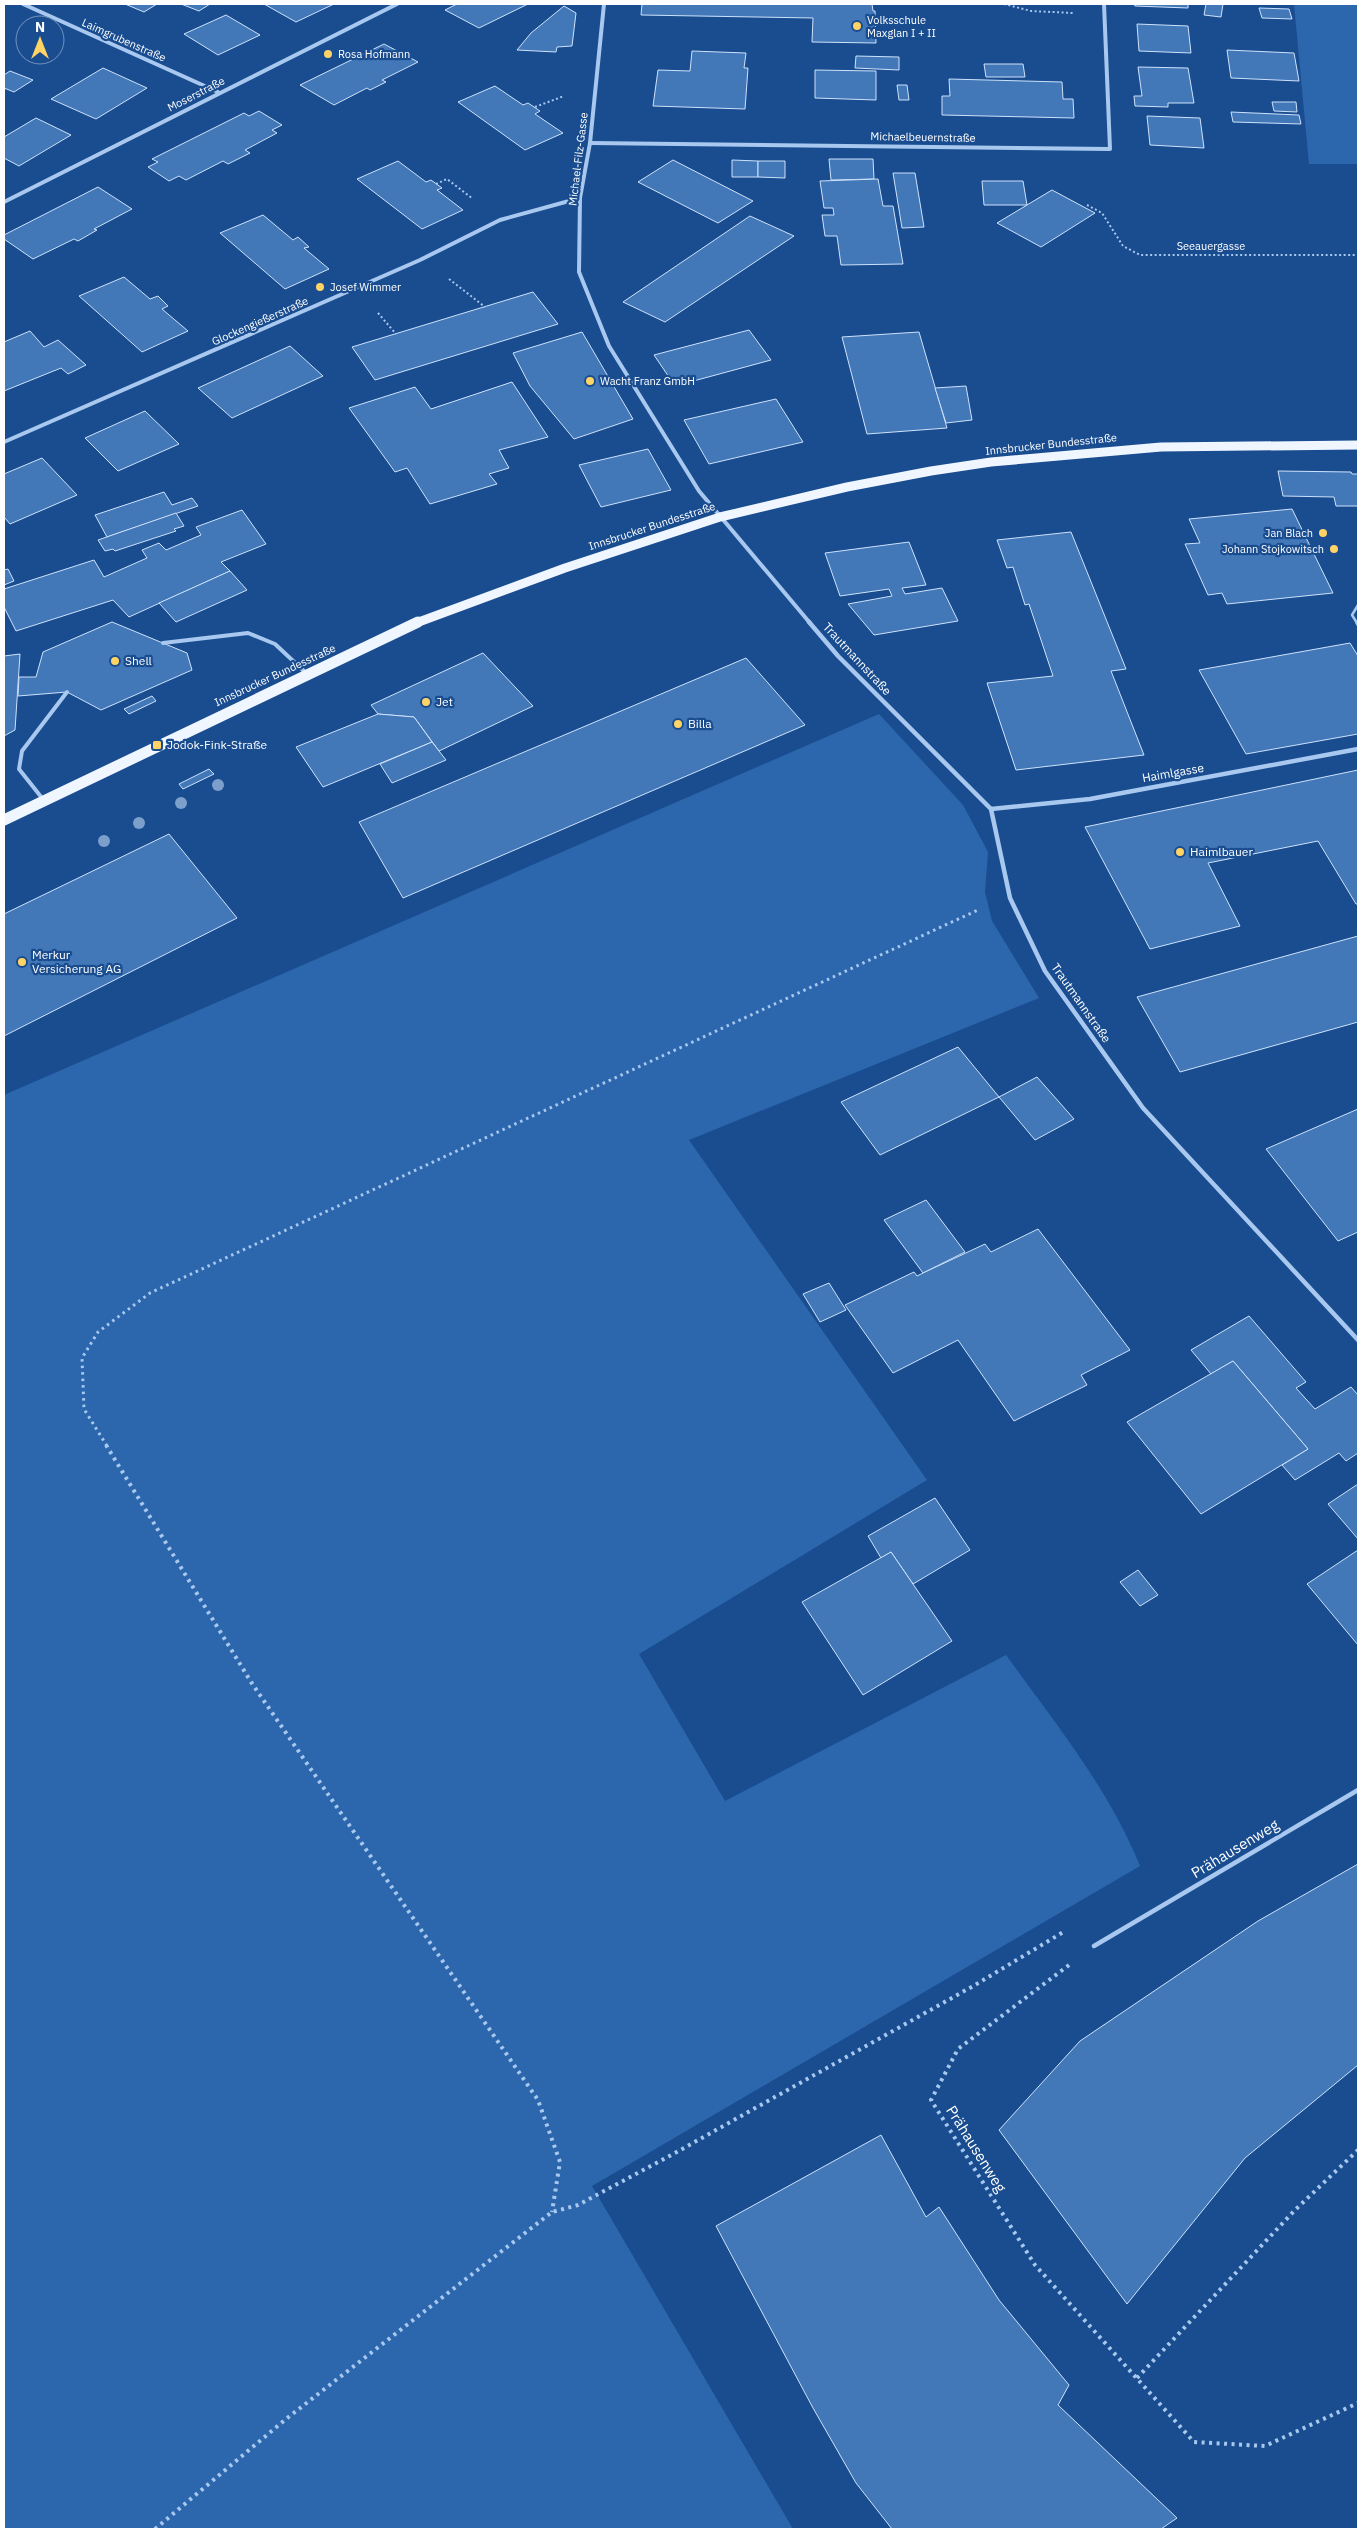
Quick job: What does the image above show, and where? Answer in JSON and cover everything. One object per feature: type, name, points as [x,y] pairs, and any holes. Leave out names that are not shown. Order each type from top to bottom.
[{"type":"main road","name":"Innsbrucker Bundesstraße","points":[[4,820],[307,673],[422,620],[565,568],[720,518],[847,487],[931,471],[1010,460],[1161,446],[1358,445]]},
{"type":"street","name":"Laimgrubenstraße","points":[[23,4],[218,92]]},
{"type":"street","name":"Moserstraße","points":[[4,202],[218,92],[397,4]]},
{"type":"street","name":"Michael-Filz-Gasse","points":[[604,4],[590,143],[580,198],[579,272],[609,346],[699,491],[720,518]]},
{"type":"street","name":"Michaelbeuernstraße","points":[[590,143],[1110,149],[1104,4]]},
{"type":"street","name":"Glockengießerstraße","points":[[4,442],[423,259],[500,220],[580,198]]},
{"type":"street","name":"Trautmannstraße","points":[[720,518],[838,656],[991,809],[1010,898],[1045,971],[1143,1108],[1358,1340]]},
{"type":"street","name":"Haimlgasse","points":[[991,809],[1090,798],[1358,749]]},
{"type":"lane","points":[[1358,605],[1352,615],[1358,624]]},
{"type":"lane","points":[[163,643],[248,633],[275,644],[307,673]]},
{"type":"lane","points":[[44,800],[19,769],[22,751],[67,692]]},
{"type":"lane","name":"Prähausenweg","points":[[1094,1946],[1358,1790]]},
{"type":"path","points":[[1004,4],[1030,11],[1104,15]]},
{"type":"path","points":[[534,107],[569,94]]},
{"type":"path","points":[[436,184],[447,179],[500,220]]},
{"type":"path","name":"Seeauergasse","points":[[1087,205],[1102,213],[1123,246],[1140,255],[1358,255]]},
{"type":"path","points":[[423,259],[485,307]]},
{"type":"path","points":[[552,2212],[560,2162],[538,2100],[246,1674],[84,1409],[82,1358],[98,1332],[150,1293],[988,905],[1010,898]]},
{"type":"path","points":[[155,2529],[286,2419],[552,2212],[578,2205],[675,2153],[976,1985],[1080,1922],[1094,1946]]},
{"type":"path","name":"Prähausenweg","points":[[1094,1946],[958,2049],[931,2100],[1035,2265],[1194,2442],[1265,2446],[1358,2403]]},
{"type":"path","points":[[1137,2378],[1294,2210],[1358,2150]]},
{"type":"shaded area","points":[[1294,4],[1358,4],[1358,164],[1309,164]]},
{"type":"shaded area","points":[[879,714],[963,805],[988,852],[985,892],[992,921],[1039,998],[689,1140],[927,1480],[639,1654],[725,1801],[1006,1655],[1062,1731],[1097,1783],[1113,1810],[1140,1866],[592,2186],[793,2529],[4,2529],[4,1095]]},
{"type":"building","points":[[125,4],[157,4],[144,12]]},
{"type":"building","points":[[181,4],[210,4],[199,11]]},
{"type":"building","points":[[264,4],[334,4],[296,22]]},
{"type":"building","points":[[457,4],[528,4],[479,28],[445,10]]},
{"type":"building","points":[[642,4],[872,4],[873,11],[875,11],[876,43],[812,42],[813,18],[641,15]]},
{"type":"building","points":[[1134,4],[1188,4],[1188,8],[1135,6]]},
{"type":"building","points":[[1206,4],[1223,4],[1221,17],[1204,15]]},
{"type":"building","points":[[564,6],[576,13],[572,46],[557,47],[556,52],[517,50],[531,33]]},
{"type":"building","points":[[1259,8],[1289,9],[1292,19],[1262,18]]},
{"type":"building","points":[[226,15],[260,35],[218,55],[184,34]]},
{"type":"building","points":[[1137,24],[1188,26],[1191,53],[1139,51]]},
{"type":"building","points":[[384,44],[418,62],[382,80],[386,82],[370,90],[367,88],[334,105],[300,85]]},
{"type":"building","points":[[1227,50],[1294,53],[1299,81],[1231,78]]},
{"type":"building","points":[[692,51],[746,53],[744,68],[748,68],[745,109],[653,106],[658,70],[690,71]]},
{"type":"building","points":[[856,56],[899,57],[899,70],[855,68]]},
{"type":"building","points":[[984,64],[1023,64],[1025,77],[986,77]]},
{"type":"building","points":[[1138,67],[1188,68],[1194,103],[1168,103],[1168,107],[1135,106],[1134,96],[1142,96]]},
{"type":"building","points":[[103,68],[147,88],[96,119],[51,99]]},
{"type":"building","points":[[815,70],[876,71],[876,100],[815,98]]},
{"type":"building","points":[[10,71],[33,80],[14,92],[4,88],[4,75]]},
{"type":"building","points":[[949,79],[1062,82],[1063,99],[1073,99],[1074,118],[942,115],[942,96],[950,96]]},
{"type":"building","points":[[897,85],[907,85],[909,100],[899,100]]},
{"type":"building","points":[[495,86],[523,105],[528,103],[540,111],[535,114],[563,133],[525,150],[458,102]]},
{"type":"building","points":[[1272,102],[1296,102],[1297,112],[1274,111]]},
{"type":"building","points":[[259,111],[282,125],[272,130],[277,133],[245,150],[250,153],[228,164],[223,161],[186,180],[179,176],[169,181],[148,167],[158,162],[152,159],[244,113],[249,116]]},
{"type":"building","points":[[1231,112],[1299,115],[1301,124],[1233,122]]},
{"type":"building","points":[[1147,116],[1200,118],[1204,148],[1150,145]]},
{"type":"building","points":[[36,118],[71,135],[19,166],[4,158],[4,137]]},
{"type":"building","points":[[829,159],[873,159],[874,179],[831,180]]},
{"type":"building","points":[[673,160],[753,201],[718,223],[638,182]]},
{"type":"building","points":[[732,160],[758,161],[758,177],[732,177]]},
{"type":"building","points":[[398,161],[426,182],[431,180],[442,188],[437,190],[463,210],[422,229],[357,179]]},
{"type":"building","points":[[758,161],[785,161],[785,178],[758,177]]},
{"type":"building","points":[[893,173],[915,173],[924,227],[902,228]]},
{"type":"building","points":[[878,179],[883,206],[893,206],[903,264],[841,265],[837,236],[825,236],[822,215],[834,215],[833,208],[824,208],[820,181]]},
{"type":"building","points":[[982,181],[1023,181],[1027,205],[984,205]]},
{"type":"building","points":[[98,187],[132,209],[94,229],[97,230],[78,241],[74,239],[33,259],[4,239],[4,235]]},
{"type":"building","points":[[1052,190],[1095,213],[1041,247],[997,223]]},
{"type":"building","points":[[263,215],[293,240],[298,237],[309,247],[304,248],[329,269],[285,289],[220,233]]},
{"type":"building","points":[[750,216],[794,236],[665,322],[623,302]]},
{"type":"building","points":[[124,277],[150,299],[158,296],[168,306],[162,309],[188,331],[142,352],[79,296]]},
{"type":"building","points":[[533,292],[558,324],[375,380],[352,347]]},
{"type":"building","points":[[749,330],[771,360],[675,386],[654,355]]},
{"type":"building","points":[[30,331],[44,347],[58,340],[86,365],[68,374],[61,368],[4,391],[4,342]]},
{"type":"building","points":[[582,332],[633,419],[574,439],[530,386],[513,353]]},
{"type":"building","points":[[919,332],[947,428],[867,434],[842,337]]},
{"type":"building","points":[[290,346],[323,376],[232,418],[198,388]]},
{"type":"building","points":[[512,382],[548,437],[499,450],[509,468],[489,474],[497,484],[430,504],[407,468],[395,472],[349,408],[415,387],[431,409]]},
{"type":"building","points":[[966,386],[972,420],[946,423],[935,388]]},
{"type":"building","points":[[776,399],[803,442],[709,464],[684,420]]},
{"type":"building","points":[[145,411],[179,444],[118,471],[85,438]]},
{"type":"building","points":[[648,449],[671,490],[601,507],[579,465]]},
{"type":"building","points":[[42,458],[77,495],[10,524],[4,517],[4,474]]},
{"type":"building","points":[[1278,471],[1351,472],[1352,474],[1358,474],[1358,506],[1336,506],[1334,497],[1283,496]]},
{"type":"building","points":[[164,492],[172,505],[192,498],[198,506],[107,537],[95,515]]},
{"type":"building","points":[[1292,509],[1333,593],[1227,604],[1222,593],[1208,595],[1185,544],[1200,543],[1189,519]]},
{"type":"building","points":[[242,510],[266,544],[221,562],[230,571],[129,617],[113,600],[16,631],[4,607],[4,589],[94,560],[104,577],[147,558],[142,550],[159,543],[166,550],[201,535],[196,527]]},
{"type":"building","points":[[176,513],[184,526],[174,529],[176,531],[115,551],[113,549],[105,551],[98,540]]},
{"type":"building","points":[[1071,532],[1126,669],[1111,671],[1144,755],[1016,770],[987,683],[1053,676],[1029,604],[1025,605],[1013,567],[1007,568],[997,540]]},
{"type":"building","points":[[909,542],[926,585],[902,588],[905,594],[942,588],[958,621],[874,635],[848,604],[892,596],[889,589],[840,596],[825,553]]},
{"type":"building","points":[[8,569],[14,581],[4,585],[4,570]]},
{"type":"building","points":[[230,571],[247,590],[176,622],[159,603]]},
{"type":"building","name":"Shell","points":[[112,622],[187,653],[192,670],[101,710],[67,692],[18,696],[19,677],[36,677],[43,652]]},
{"type":"building","points":[[1350,643],[1358,656],[1358,734],[1246,754],[1199,670]]},
{"type":"building","points":[[483,653],[533,706],[439,751],[414,717],[378,714],[371,705]]},
{"type":"building","points":[[20,654],[15,730],[4,736],[4,656]]},
{"type":"building","points":[[746,658],[805,725],[403,898],[359,822]]},
{"type":"building","points":[[152,696],[156,701],[129,714],[124,709]]},
{"type":"building","points":[[378,714],[414,717],[432,742],[323,787],[296,747]]},
{"type":"building","points":[[432,742],[446,760],[392,783],[380,764]]},
{"type":"building","points":[[209,769],[214,774],[183,789],[179,784]]},
{"type":"building","name":"Haimlbauer","points":[[1358,770],[1358,904],[1356,904],[1318,841],[1208,863],[1240,926],[1150,949],[1085,827]]},
{"type":"building","points":[[169,834],[237,918],[4,1036],[4,914]]},
{"type":"building","points":[[1358,936],[1358,1022],[1180,1072],[1137,997]]},
{"type":"building","points":[[958,1047],[999,1097],[880,1155],[841,1102]]},
{"type":"building","points":[[1037,1077],[1074,1119],[1035,1140],[999,1097]]},
{"type":"building","points":[[1358,1109],[1358,1232],[1338,1241],[1266,1149]]},
{"type":"building","points":[[926,1200],[965,1252],[923,1273],[884,1220]]},
{"type":"building","points":[[1038,1229],[1130,1350],[1081,1375],[1087,1385],[1014,1421],[958,1340],[893,1373],[845,1305],[914,1272],[917,1276],[985,1244],[991,1252]]},
{"type":"building","points":[[829,1283],[846,1310],[820,1322],[803,1294]]},
{"type":"building","points":[[1249,1316],[1306,1382],[1296,1388],[1315,1409],[1351,1387],[1358,1395],[1358,1453],[1346,1461],[1339,1453],[1295,1480],[1282,1465],[1308,1449],[1233,1361],[1211,1374],[1191,1350]]},
{"type":"building","points":[[1233,1361],[1308,1449],[1201,1514],[1127,1422]]},
{"type":"building","points":[[1358,1484],[1358,1539],[1328,1504]]},
{"type":"building","points":[[935,1498],[970,1550],[913,1584],[891,1552],[881,1558],[868,1536]]},
{"type":"building","points":[[1358,1550],[1358,1645],[1307,1584]]},
{"type":"building","points":[[891,1552],[952,1641],[863,1695],[802,1602]]},
{"type":"building","points":[[1138,1570],[1158,1595],[1140,1606],[1120,1582]]},
{"type":"building","points":[[1358,1864],[1358,2065],[1245,2158],[1127,2304],[999,2130],[1080,2041],[1258,1921]]},
{"type":"building","points":[[881,2135],[926,2217],[939,2207],[999,2300],[1069,2385],[1058,2405],[1177,2518],[1161,2529],[892,2529],[856,2483],[813,2408],[716,2226]]},
{"type":"place","name":"Volksschule Maxglan I + II","points":[[857,26]]},
{"type":"place","name":"Rosa Hofmann","points":[[328,54]]},
{"type":"place","name":"Josef Wimmer","points":[[320,287]]},
{"type":"place","name":"Wacht Franz GmbH","points":[[590,381]]},
{"type":"place","name":"Jan Blach","points":[[1323,533]]},
{"type":"place","name":"Johann Stojkowitsch","points":[[1334,549]]},
{"type":"place","name":"Shell","points":[[115,661]]},
{"type":"place","name":"Jet","points":[[426,702]]},
{"type":"place","name":"Billa","points":[[678,724]]},
{"type":"place","name":"Jodok-Fink-Straße","points":[[157,745]]},
{"type":"place","name":"Haimlbauer","points":[[1180,852]]},
{"type":"place","name":"Merkur Versicherung AG","points":[[22,962]]}]
